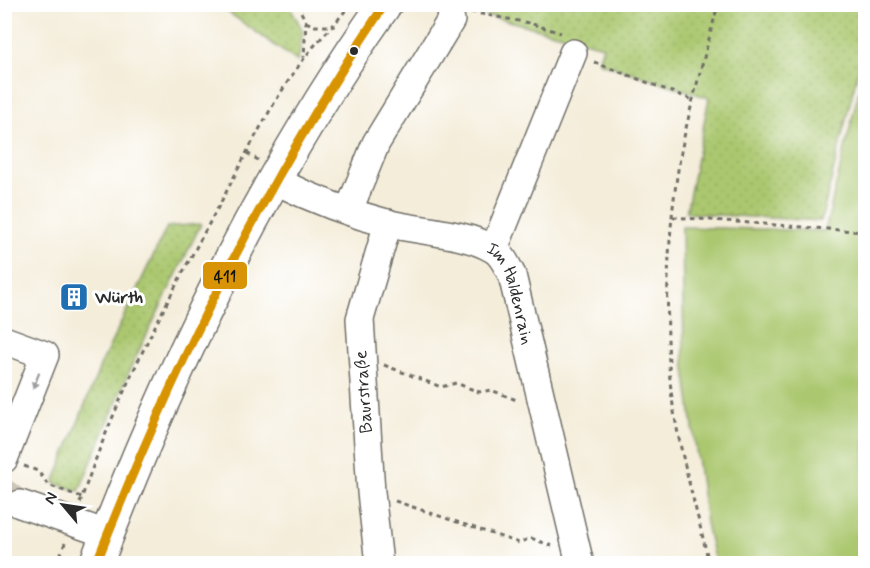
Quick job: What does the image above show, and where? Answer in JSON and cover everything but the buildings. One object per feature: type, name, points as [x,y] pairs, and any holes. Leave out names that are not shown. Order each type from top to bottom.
[{"type":"main road","points":[[101,549],[173,379],[274,180],[370,7]]},
{"type":"street","points":[[349,210],[376,143],[459,16]]},
{"type":"street","points":[[494,249],[573,53]]},
{"type":"street","name":"Im Haldenrain","points":[[274,180],[303,194],[388,223],[473,241],[494,249],[512,274],[579,559]]},
{"type":"street","name":"Baurstraße","points":[[380,564],[371,492],[360,356],[360,319],[388,223]]},
{"type":"street","points":[[5,459],[45,356],[10,343]]},
{"type":"street","points":[[20,504],[73,523],[101,549]]},
{"type":"path","points":[[297,4],[306,22],[307,45],[304,59]]},
{"type":"path","points":[[709,564],[676,416],[669,364],[669,266],[677,176],[693,100],[718,4]]},
{"type":"path","points":[[69,564],[58,562],[82,497],[144,351],[189,259],[247,153],[304,59],[335,26],[370,7]]},
{"type":"path","points":[[459,16],[547,29]]},
{"type":"path","points":[[306,22],[315,27],[335,26]]},
{"type":"path","points":[[573,53],[693,100]]},
{"type":"path","points":[[673,217],[866,232]]},
{"type":"path","points":[[360,356],[441,387],[456,383],[479,392],[491,390],[543,410]]},
{"type":"path","points":[[5,459],[38,471],[48,485],[82,497]]},
{"type":"path","points":[[371,492],[467,528],[475,528],[519,543],[531,538],[579,559]]},
{"type":"green space","points":[[218,5],[289,5],[303,31],[298,62]]},
{"type":"green space","points":[[448,5],[865,5],[865,43],[821,221],[686,213],[709,98],[598,62],[603,46]]},
{"type":"green space","points":[[865,65],[865,563],[715,563],[706,523],[684,361],[682,227],[825,231]]},
{"type":"green space","points":[[201,224],[131,367],[79,491],[54,483],[101,364],[167,227]]},
{"type":"tunnel","points":[[4,492],[20,504]]},
{"type":"transit line","name":"411","points":[[96,564],[157,417],[225,276],[300,139],[385,4]]},
{"type":"place","name":"Würth","points":[[74,297]]}]
